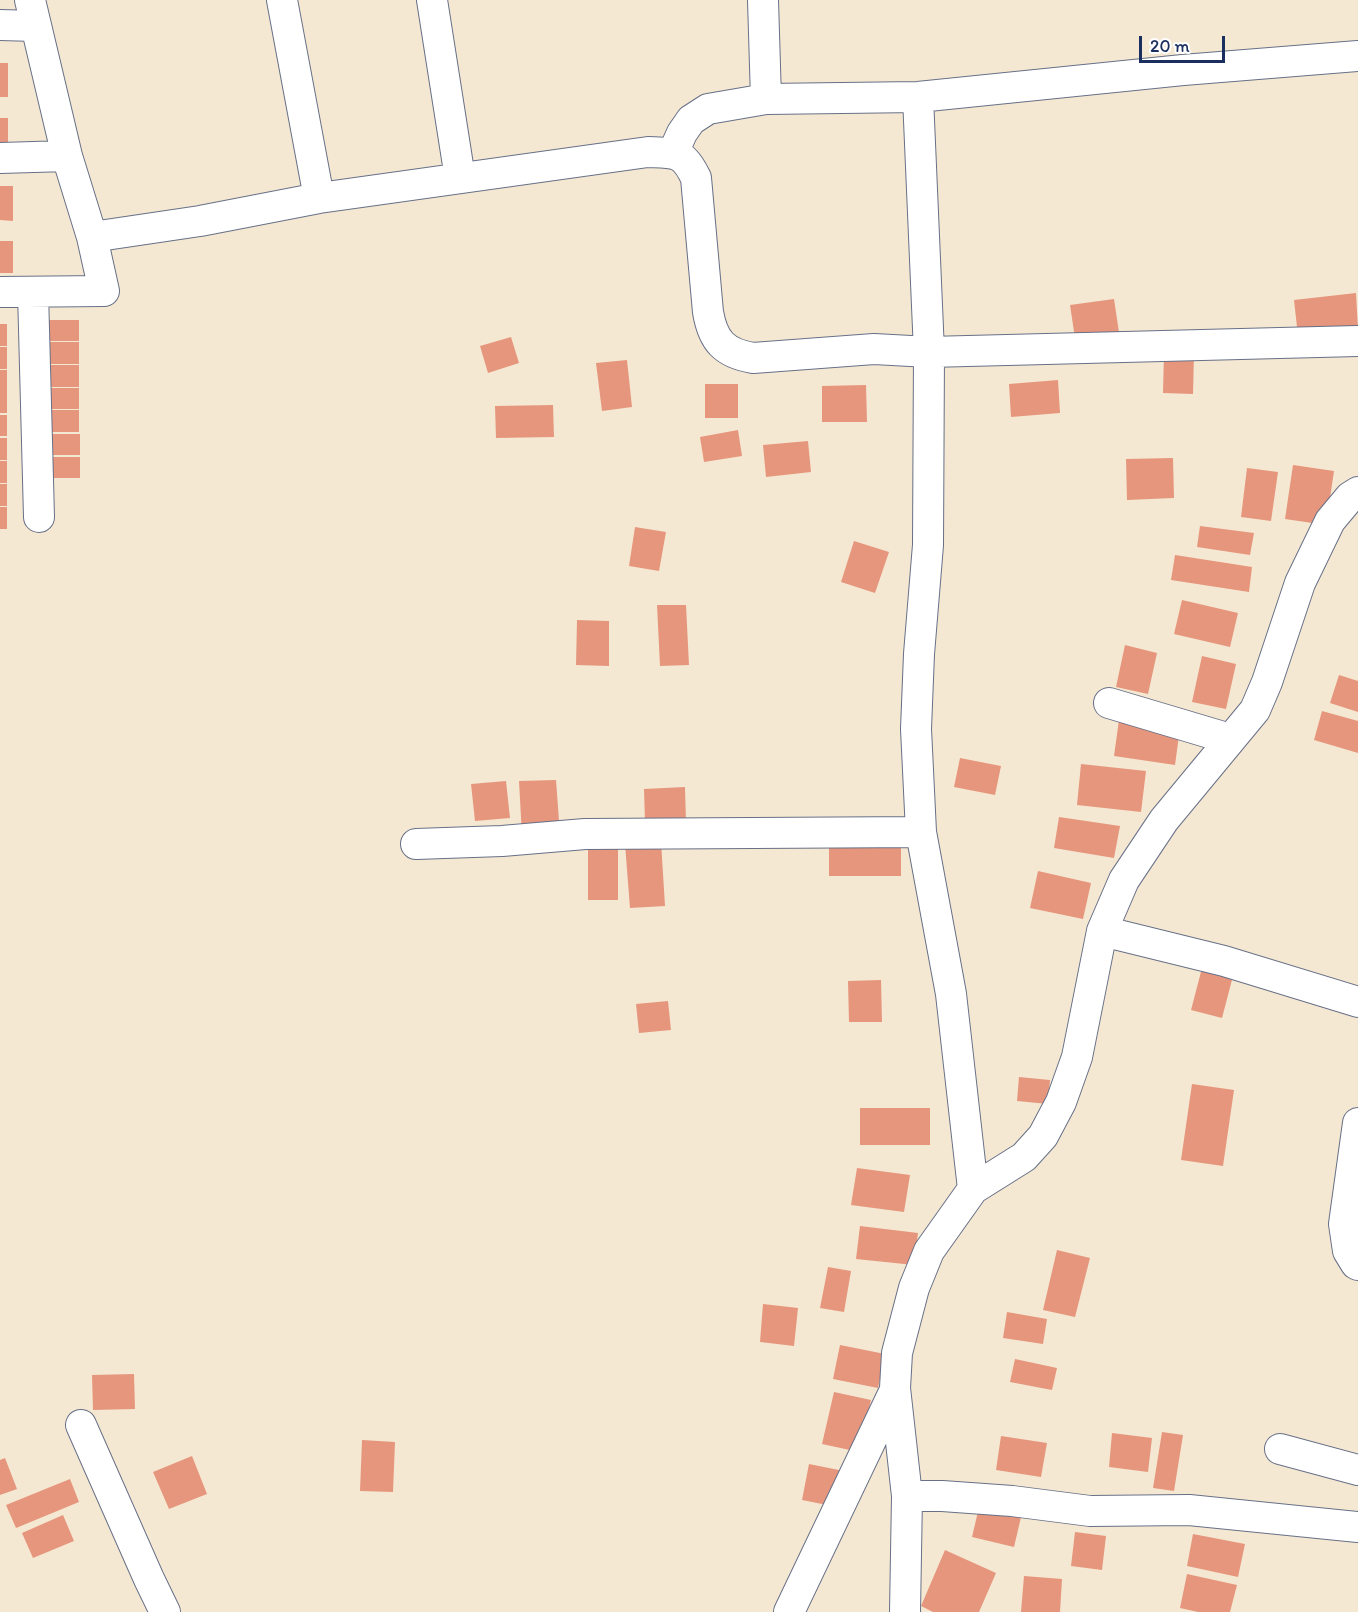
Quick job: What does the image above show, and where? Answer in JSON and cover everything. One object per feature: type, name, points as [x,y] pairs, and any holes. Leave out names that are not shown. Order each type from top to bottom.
[{"type":"street","points":[[282,0],[319,198]]},
{"type":"street","points":[[432,0],[460,178]]},
{"type":"street","points":[[763,0],[766,99]]},
{"type":"street","points":[[0,25],[33,13],[67,156],[92,237],[104,291],[0,292]]},
{"type":"street","points":[[673,153],[691,120],[708,109],[766,99],[918,97],[1172,71],[1358,56]]},
{"type":"street","points":[[918,97],[929,352],[928,545],[919,654],[916,729],[921,832],[951,994],[973,1189]]},
{"type":"street","points":[[92,237],[200,221],[319,198],[648,152],[673,153],[688,161],[696,178],[711,330],[722,345],[736,355],[753,358],[874,349],[929,352],[1358,341]]},
{"type":"street","points":[[0,158],[67,156]]},
{"type":"street","points":[[33,291],[39,516]]},
{"type":"street","points":[[904,1612],[907,1496],[895,1388],[897,1353],[914,1288],[929,1251],[973,1189],[1024,1157],[1043,1136],[1060,1102],[1077,1057],[1102,931],[1124,880],[1146,845],[1255,710],[1267,682],[1300,583],[1330,521],[1350,496],[1358,492]]},
{"type":"street","points":[[1109,702],[1230,739]]},
{"type":"street","points":[[416,844],[502,841],[585,834],[921,832]]},
{"type":"street","points":[[1102,931],[1224,961],[1358,1002]]},
{"type":"street","points":[[1358,1123],[1344,1224],[1348,1251],[1358,1265]]},
{"type":"street","points":[[789,1612],[895,1388]]},
{"type":"street","points":[[81,1425],[165,1612]]},
{"type":"street","points":[[1280,1449],[1358,1470]]},
{"type":"street","points":[[907,1496],[1012,1501],[1090,1511],[1189,1510],[1358,1527]]},
{"type":"building","points":[[0,63],[8,63],[8,97],[0,97]]},
{"type":"building","points":[[0,118],[8,118],[8,151],[0,151]]},
{"type":"building","points":[[0,186],[13,186],[13,221],[0,220]]},
{"type":"building","points":[[0,241],[13,241],[13,273],[0,273]]},
{"type":"building","points":[[1356,293],[1358,329],[1298,336],[1294,300]]},
{"type":"building","points":[[1114,299],[1120,339],[1076,345],[1070,305]]},
{"type":"building","points":[[45,320],[79,320],[79,341],[45,341]]},
{"type":"building","points":[[0,324],[7,324],[7,346],[0,346]]},
{"type":"building","points":[[511,337],[519,363],[488,373],[480,346]]},
{"type":"building","points":[[45,342],[79,342],[79,364],[45,364]]},
{"type":"building","points":[[0,347],[7,347],[7,369],[0,369]]},
{"type":"building","points":[[1164,353],[1194,353],[1193,394],[1163,393]]},
{"type":"building","points":[[627,360],[632,407],[602,411],[596,363]]},
{"type":"building","points":[[45,365],[79,365],[79,387],[45,387]]},
{"type":"building","points":[[0,370],[7,370],[7,413],[0,413]]},
{"type":"building","points":[[1058,380],[1060,413],[1011,417],[1009,384]]},
{"type":"building","points":[[705,384],[738,384],[738,418],[705,418]]},
{"type":"building","points":[[866,385],[867,422],[822,422],[822,386]]},
{"type":"building","points":[[45,388],[79,388],[79,409],[45,409]]},
{"type":"building","points":[[553,405],[554,437],[496,438],[495,406]]},
{"type":"building","points":[[45,410],[79,410],[79,432],[45,432]]},
{"type":"building","points":[[0,415],[7,415],[7,436],[0,436]]},
{"type":"building","points":[[738,430],[742,456],[704,462],[700,437]]},
{"type":"building","points":[[45,434],[80,434],[80,455],[45,455]]},
{"type":"building","points":[[0,438],[7,438],[7,460],[0,460]]},
{"type":"building","points":[[808,441],[811,472],[766,477],[763,445]]},
{"type":"building","points":[[45,457],[80,457],[80,478],[45,478]]},
{"type":"building","points":[[1173,458],[1174,498],[1127,500],[1126,459]]},
{"type":"building","points":[[0,461],[7,461],[7,483],[0,483]]},
{"type":"building","points":[[1293,465],[1334,471],[1326,525],[1285,519]]},
{"type":"building","points":[[1247,468],[1278,472],[1271,521],[1241,517]]},
{"type":"building","points":[[0,484],[7,484],[7,506],[0,506]]},
{"type":"building","points":[[0,507],[7,507],[7,529],[0,529]]},
{"type":"building","points":[[1200,526],[1254,533],[1250,555],[1197,547]]},
{"type":"building","points":[[635,527],[666,532],[659,571],[629,566]]},
{"type":"building","points":[[854,541],[889,552],[875,593],[841,582]]},
{"type":"building","points":[[1175,555],[1252,567],[1249,592],[1171,580]]},
{"type":"building","points":[[1182,600],[1238,613],[1230,647],[1174,634]]},
{"type":"building","points":[[657,605],[686,605],[689,665],[660,666]]},
{"type":"building","points":[[577,620],[609,621],[609,666],[576,665]]},
{"type":"building","points":[[1125,645],[1157,653],[1148,694],[1116,687]]},
{"type":"building","points":[[1202,656],[1236,664],[1226,709],[1192,702]]},
{"type":"building","points":[[1339,675],[1358,681],[1358,712],[1330,703]]},
{"type":"building","points":[[1322,711],[1358,721],[1358,753],[1314,740]]},
{"type":"building","points":[[1119,720],[1180,728],[1175,765],[1114,756]]},
{"type":"building","points":[[960,758],[1001,766],[995,795],[954,787]]},
{"type":"building","points":[[1081,764],[1146,771],[1141,812],[1077,805]]},
{"type":"building","points":[[556,780],[560,834],[522,836],[519,781]]},
{"type":"building","points":[[506,781],[510,818],[475,821],[471,784]]},
{"type":"building","points":[[685,787],[686,822],[645,823],[644,789]]},
{"type":"building","points":[[1059,817],[1120,826],[1114,858],[1054,848]]},
{"type":"building","points":[[588,839],[618,839],[618,900],[588,900]]},
{"type":"building","points":[[661,841],[665,906],[630,908],[625,844]]},
{"type":"building","points":[[829,847],[901,847],[901,876],[829,876]]},
{"type":"building","points":[[1038,871],[1091,883],[1083,919],[1030,908]]},
{"type":"building","points":[[1202,968],[1233,976],[1222,1018],[1191,1010]]},
{"type":"building","points":[[881,980],[882,1022],[849,1022],[848,981]]},
{"type":"building","points":[[668,1001],[671,1030],[639,1033],[636,1004]]},
{"type":"building","points":[[1019,1077],[1050,1080],[1048,1104],[1017,1101]]},
{"type":"building","points":[[1192,1084],[1234,1090],[1223,1166],[1181,1160]]},
{"type":"building","points":[[860,1108],[930,1108],[930,1145],[860,1145]]},
{"type":"building","points":[[857,1168],[910,1175],[904,1212],[851,1205]]},
{"type":"building","points":[[860,1226],[918,1233],[914,1265],[856,1259]]},
{"type":"building","points":[[1057,1250],[1090,1258],[1075,1317],[1043,1310]]},
{"type":"building","points":[[828,1267],[851,1271],[844,1312],[820,1308]]},
{"type":"building","points":[[763,1304],[798,1308],[794,1346],[760,1342]]},
{"type":"building","points":[[1007,1312],[1047,1319],[1043,1344],[1003,1338]]},
{"type":"building","points":[[840,1345],[885,1354],[878,1388],[833,1379]]},
{"type":"building","points":[[1015,1359],[1057,1368],[1052,1390],[1010,1382]]},
{"type":"building","points":[[134,1374],[135,1409],[93,1410],[92,1375]]},
{"type":"building","points":[[834,1392],[871,1400],[859,1452],[822,1444]]},
{"type":"building","points":[[1162,1432],[1183,1435],[1174,1491],[1153,1488]]},
{"type":"building","points":[[1112,1433],[1152,1438],[1148,1472],[1109,1467]]},
{"type":"building","points":[[1001,1436],[1047,1443],[1041,1477],[996,1470]]},
{"type":"building","points":[[362,1440],[395,1442],[393,1492],[360,1491]]},
{"type":"building","points":[[192,1456],[207,1494],[169,1509],[153,1472]]},
{"type":"building","points":[[5,1458],[17,1489],[0,1495],[0,1460]]},
{"type":"building","points":[[809,1464],[844,1471],[837,1507],[802,1500]]},
{"type":"building","points":[[70,1479],[79,1502],[16,1528],[6,1505]]},
{"type":"building","points":[[980,1503],[1022,1513],[1014,1547],[972,1537]]},
{"type":"building","points":[[63,1515],[74,1541],[33,1558],[22,1533]]},
{"type":"building","points":[[1075,1532],[1106,1536],[1102,1570],[1071,1566]]},
{"type":"building","points":[[1193,1534],[1245,1544],[1238,1577],[1187,1566]]},
{"type":"building","points":[[945,1550],[996,1573],[979,1612],[933,1612],[921,1606]]},
{"type":"building","points":[[1187,1574],[1237,1585],[1230,1612],[1198,1612],[1180,1608]]},
{"type":"building","points":[[1024,1576],[1062,1579],[1060,1612],[1021,1612]]}]
